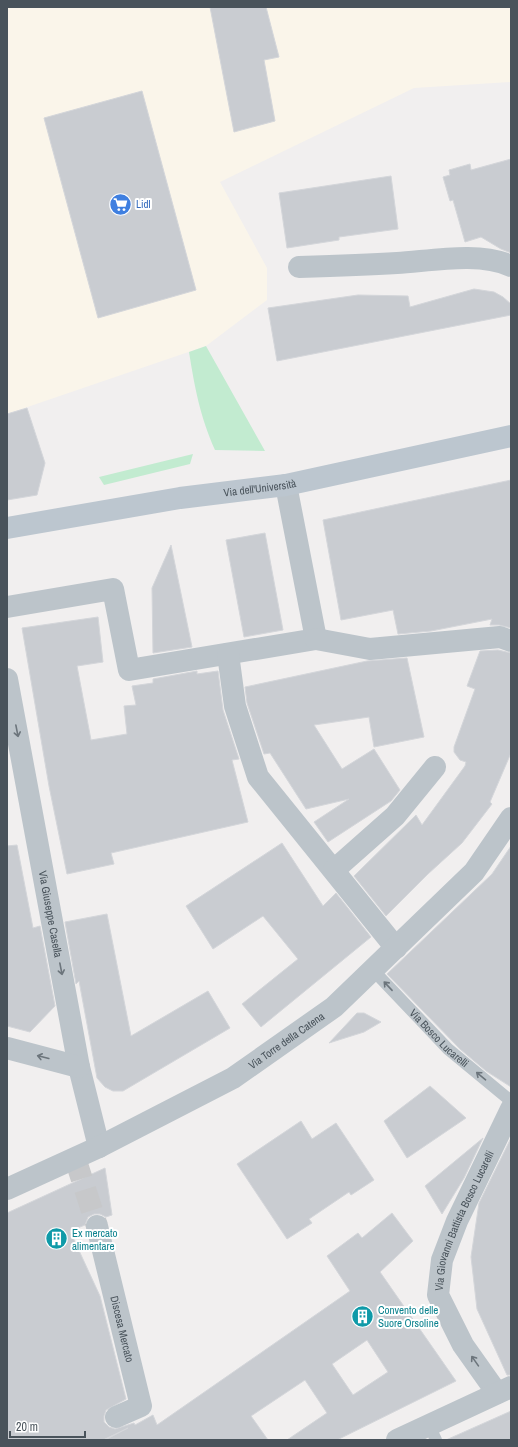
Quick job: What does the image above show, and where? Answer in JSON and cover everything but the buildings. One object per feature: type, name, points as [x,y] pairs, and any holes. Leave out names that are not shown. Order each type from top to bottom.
[{"type":"street","points":[[299,267],[342,266],[471,258],[502,262],[511,266]]},
{"type":"street","name":"Via dell'Università","points":[[7,528],[180,498],[286,485],[511,436]]},
{"type":"street","points":[[286,485],[316,639]]},
{"type":"street","points":[[7,607],[113,589],[128,670],[316,639],[370,648],[500,637],[511,641]]},
{"type":"street","points":[[228,654],[235,706],[258,777],[396,948]]},
{"type":"street","name":"Via Giuseppe Casella","points":[[7,679],[79,1067],[99,1147]]},
{"type":"street","points":[[334,870],[395,816],[435,766]]},
{"type":"street","name":"Via Torre della Catena","points":[[7,1190],[99,1147],[233,1078],[334,1007],[474,872],[511,818]]},
{"type":"street","points":[[7,1048],[79,1067]]},
{"type":"street","name":"Via Giovanni Battista Bosco Lucarelli","points":[[504,1390],[463,1345],[438,1295],[442,1260],[457,1221],[511,1109]]},
{"type":"street","name":"Discesa Mercato","points":[[97,1226],[141,1406],[116,1417]]},
{"type":"street","points":[[397,1440],[430,1435],[504,1390]]},
{"type":"lane","name":"Via Bosco Lucarelli","points":[[373,970],[448,1049],[511,1101]]},
{"type":"shaded area","points":[[7,7],[511,7],[511,82],[414,88],[220,182],[267,268],[267,300],[206,346],[7,414]]},
{"type":"green space","points":[[206,346],[265,451],[215,450],[205,426],[193,378],[189,352]]},
{"type":"green space","points":[[193,454],[190,464],[104,485],[99,477]]},
{"type":"tunnel","points":[[75,1158],[97,1226]]},
{"type":"place","name":"Lidl","points":[[120,204]]},
{"type":"place","name":"Ex mercato alimentare","points":[[57,1239]]},
{"type":"place","name":"Convento delle Suore Orsoline","points":[[363,1316]]}]
